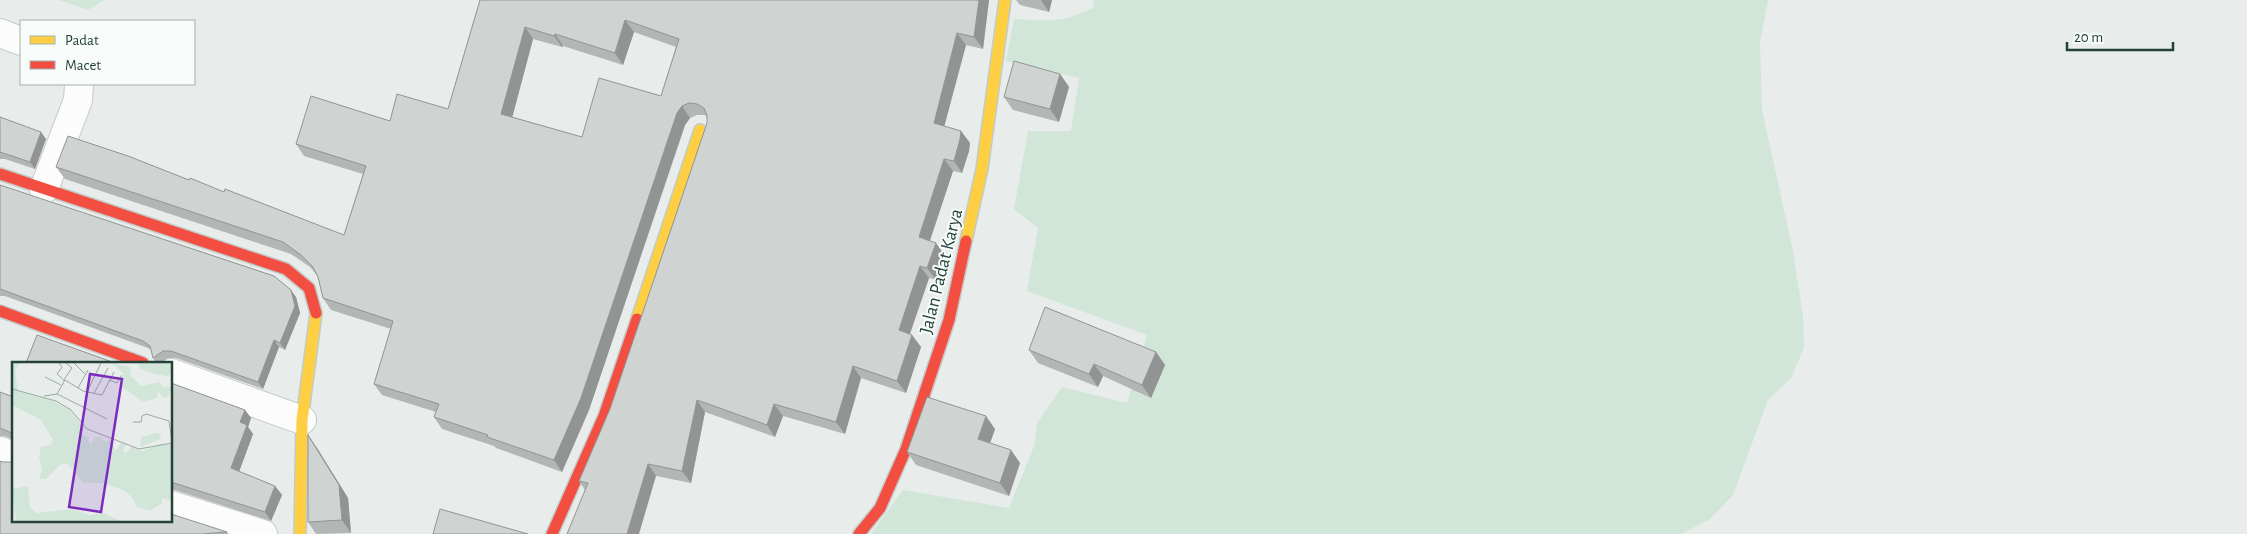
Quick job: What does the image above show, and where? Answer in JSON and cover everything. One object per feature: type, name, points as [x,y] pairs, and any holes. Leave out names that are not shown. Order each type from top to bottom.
[{"type":"street","name":"Jalan Padat Karya","points":[[859,534],[880,508],[906,449],[949,320],[982,169],[1005,0]]},
{"type":"street","points":[[0,33],[20,40]]},
{"type":"street","points":[[44,189],[78,100],[79,85]]},
{"type":"street","points":[[552,534],[604,416],[700,130]]},
{"type":"street","points":[[0,174],[286,269],[306,283],[314,302],[316,318],[302,420],[300,534]]},
{"type":"street","points":[[0,311],[140,362]]},
{"type":"street","points":[[172,373],[302,420]]},
{"type":"street","points":[[0,451],[12,455]]},
{"type":"street","points":[[172,505],[263,534]]},
{"type":"green space","points":[[59,0],[104,0],[88,10]]},
{"type":"green space","points":[[1094,0],[1768,0],[1760,43],[1762,110],[1793,251],[1803,316],[1804,348],[1791,378],[1768,400],[1733,495],[1709,520],[1681,534],[871,534],[903,490],[1009,508],[1034,446],[1037,423],[1062,387],[1127,403],[1147,335],[1027,291],[1038,228],[1014,209],[1028,131],[1071,131],[1079,78],[1006,61],[1014,19],[1063,19],[1093,8]]},
{"type":"building","points":[[480,0],[979,0],[974,37],[957,33],[934,123],[961,131],[960,139],[954,161],[944,159],[919,237],[936,243],[927,268],[920,266],[899,330],[912,335],[897,381],[853,366],[836,422],[774,404],[767,425],[697,400],[682,471],[648,464],[627,534],[567,534],[588,483],[579,481],[610,409],[707,123],[704,108],[697,104],[689,103],[682,106],[677,113],[581,398],[554,460],[434,417],[439,404],[374,384],[393,321],[323,298],[318,277],[313,267],[301,255],[283,242],[56,167],[68,136],[128,156],[189,180],[190,178],[224,192],[225,189],[344,235],[366,166],[296,144],[311,96],[390,121],[397,94],[448,109]],"holes":[[[625,20],[679,39],[661,96],[599,78],[582,137],[501,114],[525,27],[554,36],[555,34],[615,53]]]},
{"type":"building","points":[[1014,61],[1060,74],[1050,109],[1004,97]]},
{"type":"building","points":[[0,117],[41,132],[30,162],[0,152]]},
{"type":"building","points":[[0,185],[274,276],[291,290],[295,306],[280,343],[274,340],[258,382],[171,351],[163,351],[153,358],[150,346],[143,341],[0,289]]},
{"type":"building","points":[[1045,307],[1156,352],[1142,385],[1094,364],[1089,374],[1029,350]]},
{"type":"building","points":[[37,335],[112,362],[26,362]]},
{"type":"building","points":[[172,383],[245,410],[240,422],[247,425],[231,468],[275,486],[265,512],[172,482]]},
{"type":"building","points":[[0,392],[12,397],[12,433],[0,428]]},
{"type":"building","points":[[927,397],[986,416],[978,439],[1011,450],[1000,483],[907,452]]},
{"type":"building","points":[[308,435],[339,485],[342,520],[308,522]]},
{"type":"building","points":[[0,461],[12,462],[12,522],[172,522],[172,514],[227,532],[202,534],[0,534]]},
{"type":"building","points":[[440,509],[528,534],[433,534]]},
{"type":"traffic: slow","points":[[966,241],[982,169],[1005,0]]},
{"type":"traffic: slow","points":[[637,319],[700,130]]},
{"type":"traffic: slow","points":[[300,534],[302,420],[316,313]]},
{"type":"traffic: jam","points":[[0,174],[286,269],[309,288],[316,313]]},
{"type":"traffic: jam","points":[[859,534],[880,508],[906,449],[949,320],[966,241]]},
{"type":"traffic: jam","points":[[0,311],[140,362]]},
{"type":"traffic: jam","points":[[552,534],[604,416],[637,319]]}]
